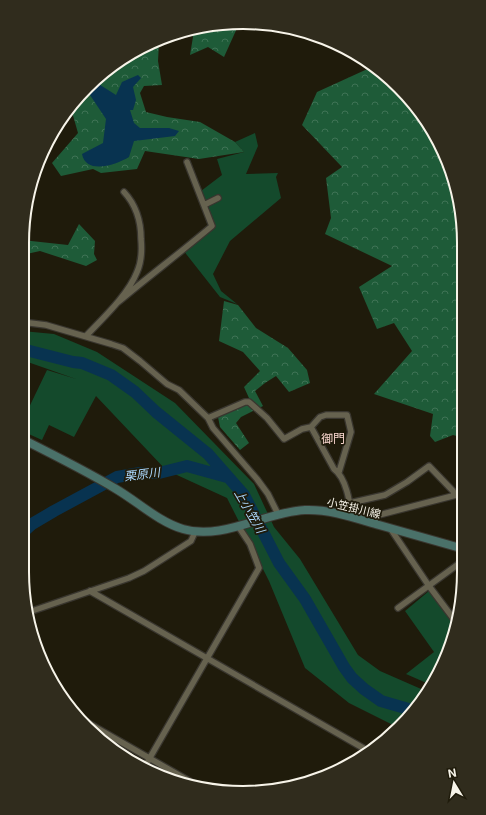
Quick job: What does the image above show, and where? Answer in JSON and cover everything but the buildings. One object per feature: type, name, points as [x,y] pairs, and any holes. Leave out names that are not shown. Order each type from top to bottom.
[{"type":"main road","name":"小笠掛川線","points":[[29,443],[98,478],[163,520],[183,529],[195,532],[210,532],[240,526],[276,515],[304,510],[317,510],[374,523],[457,547]]},
{"type":"street","points":[[86,336],[118,303],[212,226],[187,162]]},
{"type":"street","points":[[118,303],[137,272],[142,256],[140,221],[131,200],[124,192]]},
{"type":"street","points":[[204,205],[218,198]]},
{"type":"street","points":[[29,323],[46,325],[122,348],[167,384],[179,390],[208,418],[214,428],[261,484],[268,494],[276,515]]},
{"type":"street","points":[[208,418],[245,402],[249,402],[267,418],[284,439],[302,429],[311,427],[320,418],[326,415],[347,415],[351,432],[339,472]]},
{"type":"street","points":[[311,427],[334,469],[339,472],[346,487],[350,503],[349,517]]},
{"type":"street","points":[[350,503],[385,495],[407,482],[429,466],[455,495],[379,515],[376,517],[374,523]]},
{"type":"street","points":[[146,763],[259,568],[250,544],[240,526]]},
{"type":"street","points":[[390,528],[429,586],[452,617]]},
{"type":"street","points":[[33,611],[128,578],[144,571],[191,541],[195,532]]},
{"type":"street","points":[[398,608],[457,565]]},
{"type":"street","points":[[90,591],[364,749]]},
{"type":"street","points":[[97,728],[184,778]]},
{"type":"green space","points":[[237,29],[224,57],[208,47],[190,55],[193,37],[192,35],[201,33]]},
{"type":"green space","points":[[159,46],[158,61],[162,85],[144,86],[140,93],[146,112],[200,122],[235,142],[244,152],[199,159],[145,151],[137,169],[101,173],[93,169],[61,176],[52,163],[78,133],[72,114],[82,102],[113,73],[124,65]]},
{"type":"green space","points":[[367,69],[384,82],[413,113],[435,148],[441,161],[450,188],[457,229],[457,436],[453,435],[435,442],[430,436],[433,414],[374,394],[412,351],[394,323],[377,329],[359,287],[392,266],[325,234],[331,218],[326,178],[342,167],[302,125],[317,92]]},
{"type":"green space","points":[[255,133],[258,146],[246,174],[278,173],[276,177],[281,198],[230,241],[213,274],[221,291],[237,304],[220,297],[183,250],[208,226],[197,194],[222,175],[217,159],[244,152],[235,142]]},
{"type":"green space","points":[[79,224],[95,241],[94,254],[97,260],[86,266],[40,251],[29,253],[29,241],[68,245]]},
{"type":"green space","points":[[224,301],[238,305],[256,328],[288,348],[307,370],[310,383],[289,392],[276,376],[255,391],[263,406],[241,417],[236,423],[249,443],[240,450],[220,427],[218,417],[247,403],[249,398],[244,387],[260,371],[243,352],[219,341]]},
{"type":"green space","points":[[29,332],[54,334],[97,352],[175,403],[254,484],[274,527],[300,559],[358,655],[380,671],[422,689],[404,713],[392,725],[349,703],[305,668],[269,581],[227,498],[166,470],[96,396],[74,437],[49,425],[42,440],[29,434],[29,407],[47,370],[76,379],[29,362]]},
{"type":"green space","points":[[429,591],[452,620],[441,654],[426,683],[406,674],[434,652],[405,611]]},
{"type":"water","points":[[138,75],[141,78],[133,87],[136,100],[133,110],[130,110],[134,123],[140,128],[169,128],[179,131],[175,136],[134,141],[129,157],[117,163],[102,166],[89,164],[82,154],[103,143],[106,119],[90,94],[99,85],[116,95],[122,82]]},
{"type":"waterway","name":"上小笠川","points":[[29,351],[82,363],[111,375],[135,392],[156,412],[208,454],[244,495],[279,563],[305,599],[344,667],[352,678],[381,701],[408,709]]},
{"type":"waterway","name":"栗原川","points":[[29,527],[54,511],[117,477],[140,473],[159,473],[187,466],[227,477]]},
{"type":"district","name":"御門","points":[[333,438]]}]
